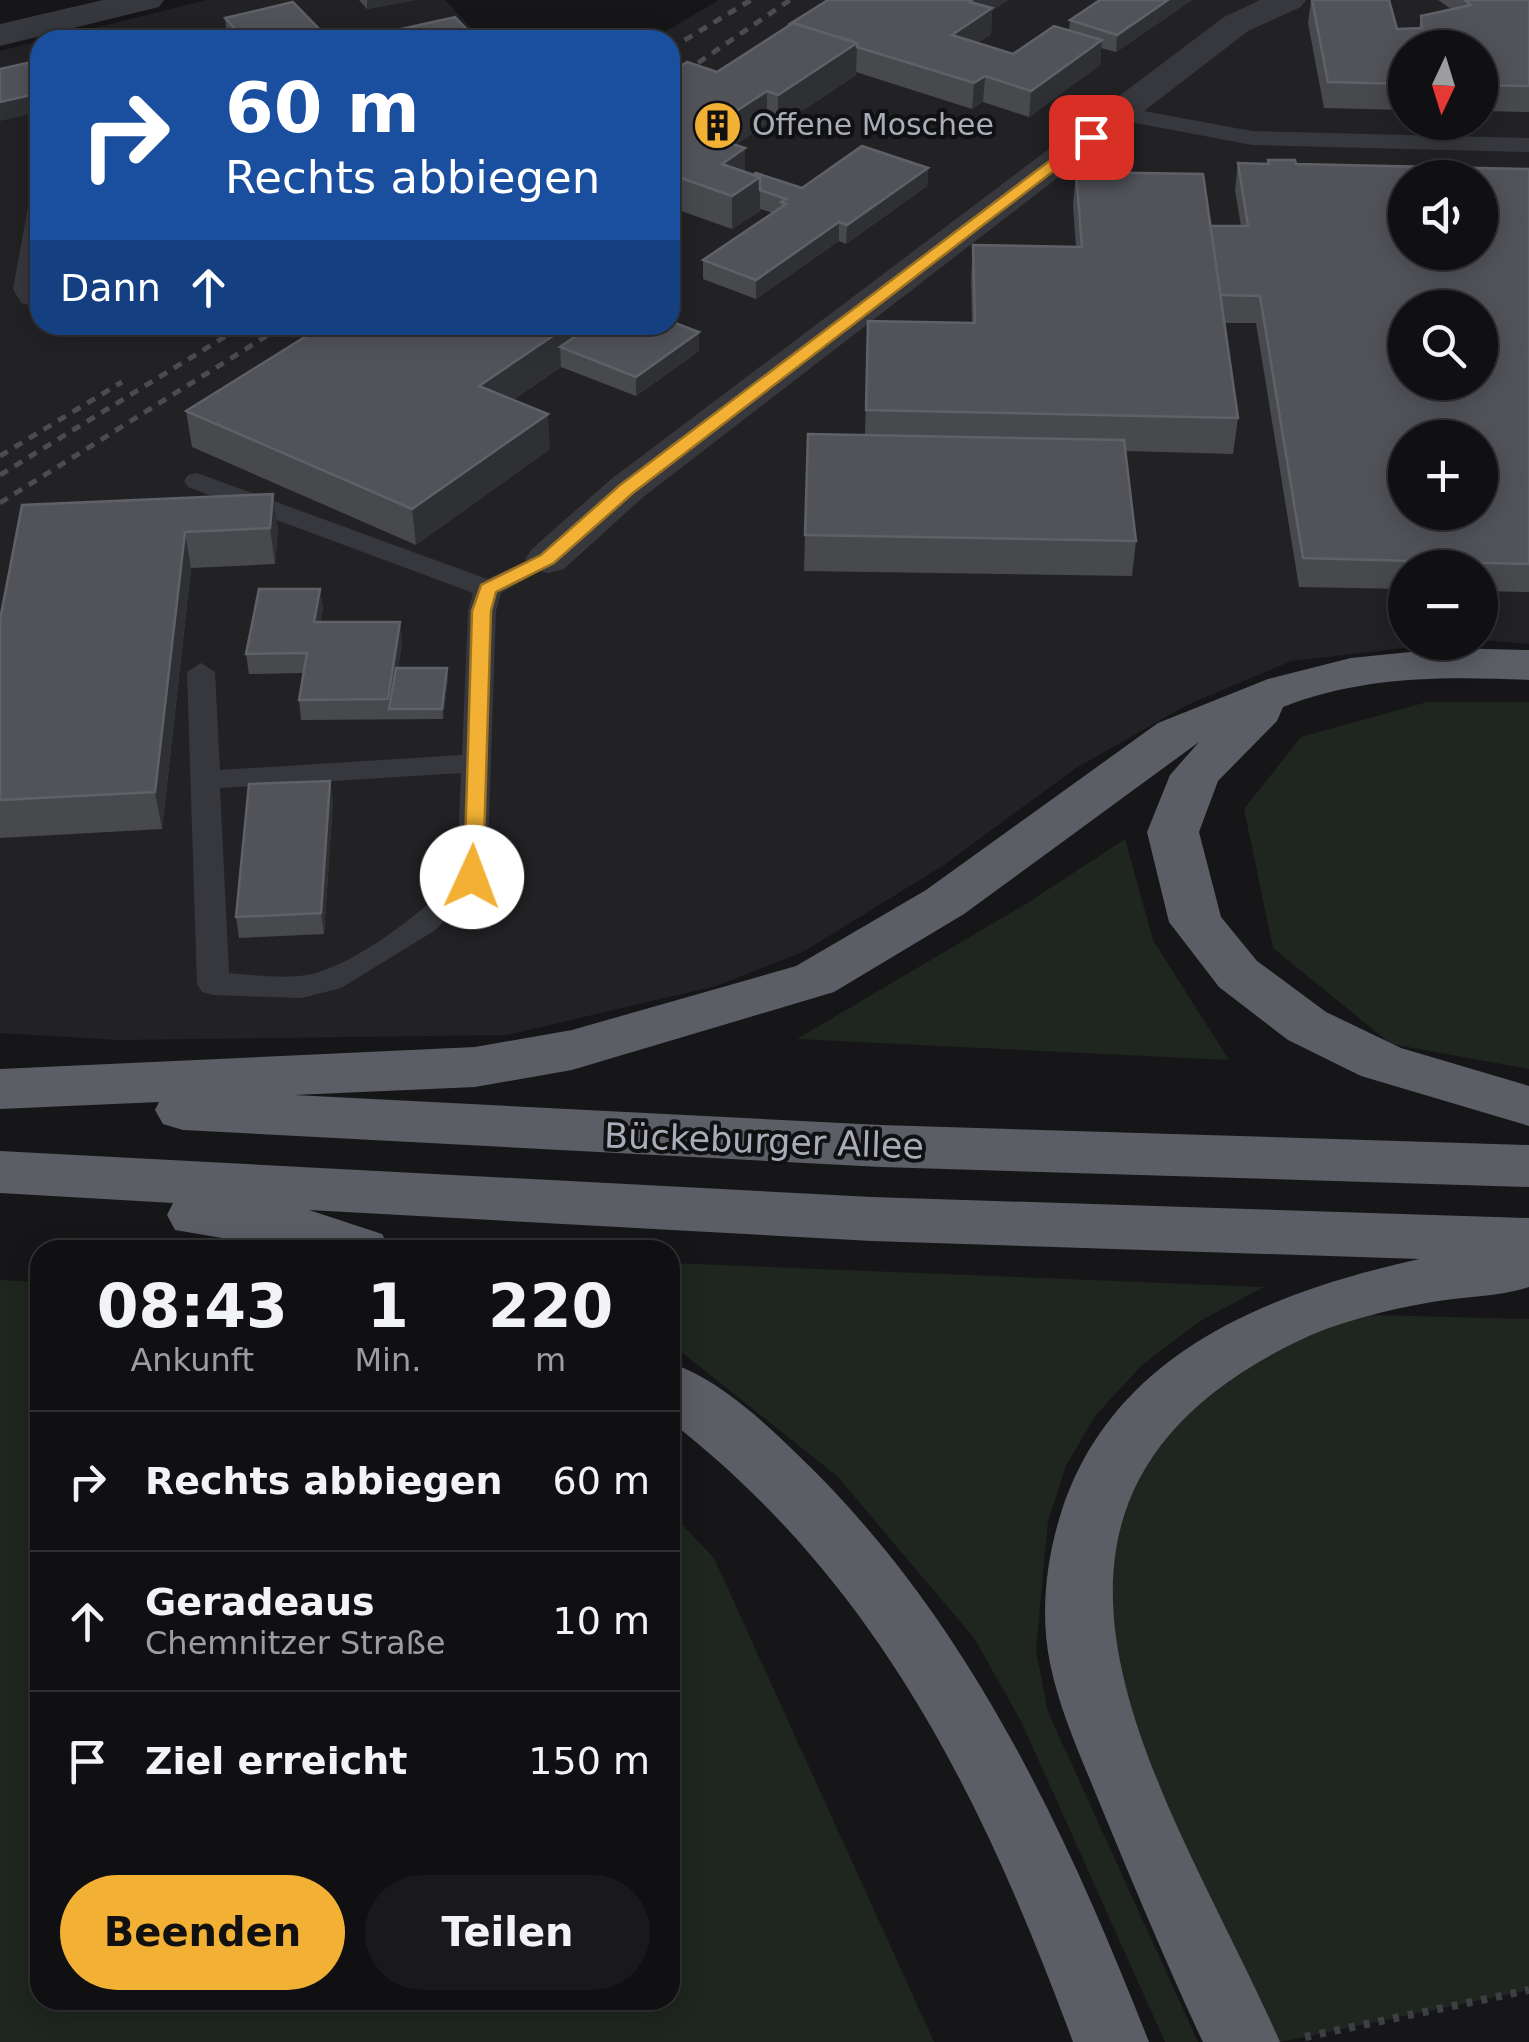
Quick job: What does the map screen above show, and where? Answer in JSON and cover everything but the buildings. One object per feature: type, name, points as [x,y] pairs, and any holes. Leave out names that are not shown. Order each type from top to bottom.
[{"type":"highway","points":[[0,1089],[475,1067],[572,1050],[815,979],[944,902],[1175,734],[1285,689],[1351,673],[1448,662],[1529,666]]},
{"type":"highway","points":[[1285,689],[1244,722],[1195,775],[1173,832],[1196,922],[1238,974],[1307,1026],[1381,1062],[1529,1106]]},
{"type":"highway","name":"Bückeburger Allee","points":[[0,1098],[479,1129],[1529,1166]]},
{"type":"highway","name":"Bückeburger Allee","points":[[0,1172],[872,1219],[1529,1240]]},
{"type":"highway","points":[[0,1188],[295,1228],[331,1240]]},
{"type":"highway","points":[[1270,2040],[1194,1948],[1092,1693],[1080,1643],[1080,1574],[1088,1522],[1102,1478],[1134,1428],[1178,1382],[1227,1346],[1296,1313],[1458,1273],[1529,1268]]},
{"type":"highway","points":[[680,1394],[734,1433],[791,1484],[858,1561],[913,1636],[972,1726],[1022,1820],[1112,2042]]},
{"type":"street","points":[[53,30],[147,0]]},
{"type":"street","points":[[548,559],[626,489],[1236,24],[1289,0]]},
{"type":"street","points":[[0,35],[30,34]]},
{"type":"lane","points":[[1122,114],[1252,138],[1529,144]]},
{"type":"lane","points":[[30,260],[25,289],[30,298]]},
{"type":"lane","points":[[197,481],[488,589],[548,559]]},
{"type":"lane","points":[[201,672],[213,984],[316,985],[424,923],[472,877],[482,611],[488,589]]},
{"type":"lane","points":[[205,780],[476,764]]},
{"type":"path","points":[[1270,2040],[1529,1990]]},
{"type":"shaded area","points":[[207,0],[445,0],[474,30],[86,30]]},
{"type":"shaded area","points":[[719,0],[1529,0],[1529,644],[1498,641],[1498,550],[1388,550],[1388,650],[1291,661],[1187,705],[1076,768],[944,865],[803,952],[716,986],[507,1035],[119,1040],[0,1033],[0,51],[30,44],[30,335],[680,335],[680,30],[668,30]]},
{"type":"shaded area","points":[[1427,702],[1529,702],[1529,1069],[1391,1044],[1273,948],[1244,809],[1301,737]]},
{"type":"shaded area","points":[[1125,839],[1153,940],[1229,1060],[797,1039],[1029,902]]},
{"type":"shaded area","points":[[680,1263],[1264,1287],[1200,1321],[1142,1365],[1095,1416],[1066,1466],[1048,1521],[1036,1651],[1048,1712],[1198,2042],[1165,2042],[1021,1721],[974,1638],[837,1476],[680,1351]]},
{"type":"shaded area","points":[[0,1280],[30,1282],[30,2010],[680,2010],[680,1522],[714,1558],[934,2042],[0,2042]]},
{"type":"shaded area","points":[[1297,1313],[1529,1319],[1529,1990],[1280,2042],[1242,2042],[1096,1710],[1103,1478]]},
{"type":"railway","points":[[680,43],[751,0]]},
{"type":"railway","points":[[680,75],[790,0]]},
{"type":"railway","points":[[0,475],[228,335]]},
{"type":"railway","points":[[0,503],[268,335]]},
{"type":"railway","points":[[0,456],[122,382]]},
{"type":"place","name":"Offene Moschee","points":[[717,125]]},
{"type":"route","points":[[472,877],[482,611],[488,589],[548,559],[626,489],[1091,137]]}]
